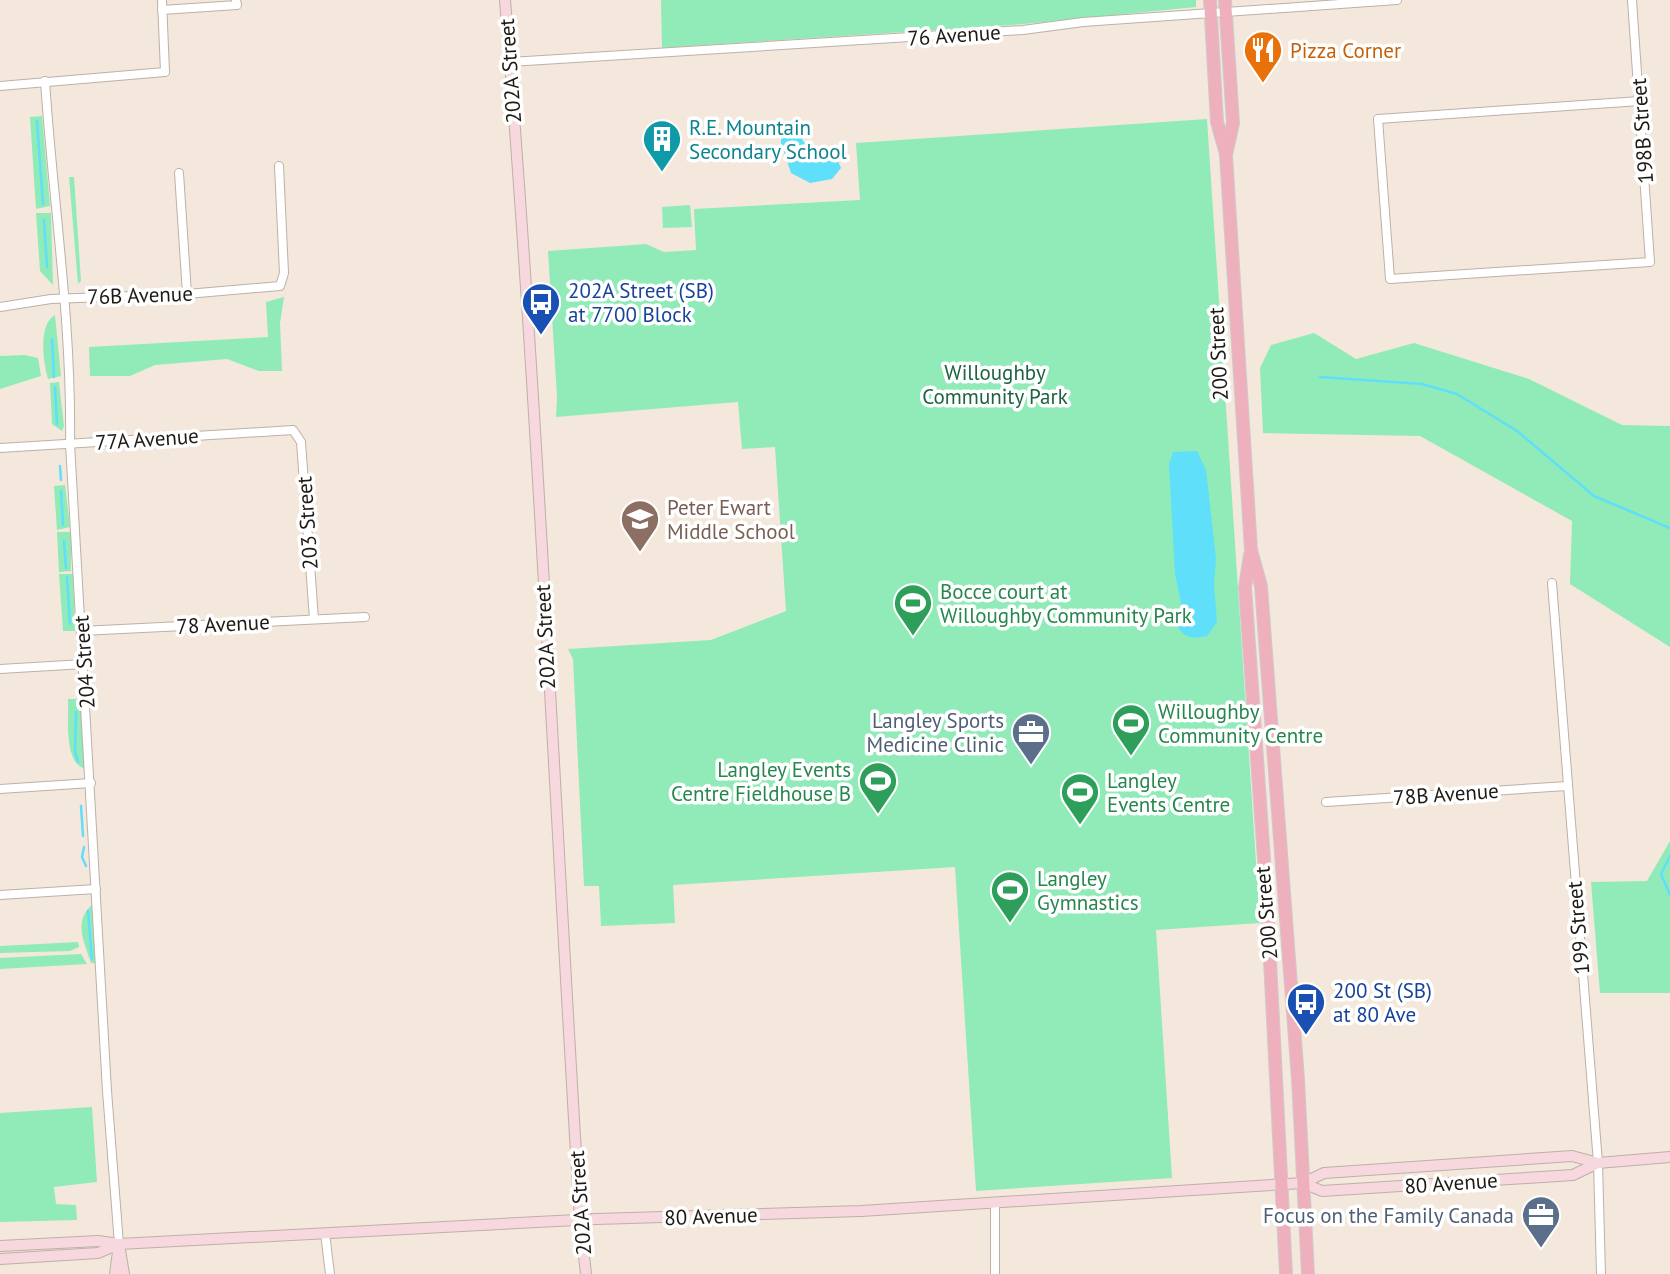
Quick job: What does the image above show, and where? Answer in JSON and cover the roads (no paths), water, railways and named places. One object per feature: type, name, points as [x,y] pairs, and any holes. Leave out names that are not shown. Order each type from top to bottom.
[{"type":"main road","name":"202A Street","points":[[505,0],[535,423],[580,1220],[586,1274]]},
{"type":"main road","name":"200 Street","points":[[1210,6],[1217,122],[1226,155],[1251,550],[1261,586],[1308,1274]]},
{"type":"main road","name":"200 Street","points":[[1226,7],[1233,122],[1226,155]]},
{"type":"main road","name":"200 Street","points":[[1251,550],[1245,587],[1269,943],[1286,1274]]},
{"type":"main road","name":"80 Avenue","points":[[0,1246],[98,1241],[119,1244],[580,1220],[806,1213],[995,1203],[1303,1183],[1324,1173],[1572,1156],[1598,1164]]},
{"type":"main road","name":"80 Avenue","points":[[1303,1183],[1322,1191],[1573,1175],[1598,1164],[1670,1157]]},
{"type":"main road","name":"80 Avenue","points":[[0,1259],[98,1253],[119,1244]]},
{"type":"main road","name":"204 Street","points":[[115,1274],[119,1244]]},
{"type":"main road","name":"204 Street","points":[[119,1244],[124,1274]]},
{"type":"street","points":[[0,86],[165,72],[162,0]]},
{"type":"street","points":[[162,10],[236,5],[236,0]]},
{"type":"street","name":"76 Avenue","points":[[510,62],[1009,31],[1210,6],[1397,0]]},
{"type":"street","name":"198B Street","points":[[1632,0],[1640,101],[1650,262],[1390,279],[1378,119],[1640,101]]},
{"type":"street","name":"204 Street","points":[[45,81],[66,299],[71,379],[70,444],[119,1244]]},
{"type":"street","name":"76B Avenue","points":[[0,307],[66,299],[187,294],[280,286],[284,273],[279,166]]},
{"type":"street","points":[[179,173],[187,294]]},
{"type":"street","name":"77A Avenue","points":[[0,448],[293,430]]},
{"type":"street","name":"203 Street","points":[[293,430],[301,442],[314,620]]},
{"type":"street","name":"199 Street","points":[[1552,583],[1598,1164],[1601,1274]]},
{"type":"street","name":"78 Avenue","points":[[82,631],[365,617]]},
{"type":"street","points":[[0,669],[84,664]]},
{"type":"street","points":[[0,789],[91,783]]},
{"type":"street","name":"78B Avenue","points":[[1326,802],[1567,786]]},
{"type":"street","points":[[0,895],[96,889]]},
{"type":"street","points":[[995,1203],[995,1274]]},
{"type":"street","points":[[325,1233],[330,1274]]},
{"type":"water","points":[[789,124],[798,125],[803,141],[811,148],[835,154],[841,168],[832,179],[810,183],[791,173],[781,143],[781,132]]},
{"type":"water","points":[[1197,451],[1206,470],[1216,558],[1214,585],[1217,622],[1207,636],[1196,638],[1184,634],[1175,622],[1181,603],[1175,574],[1169,464],[1173,452]]},
{"type":"waterway","points":[[37,121],[43,204]]},
{"type":"waterway","points":[[44,220],[47,267]]},
{"type":"waterway","points":[[52,339],[54,377]]},
{"type":"waterway","points":[[1320,377],[1422,384],[1457,394],[1517,431],[1594,496],[1670,528]]},
{"type":"waterway","points":[[55,387],[57,424]]},
{"type":"waterway","points":[[60,466],[61,480]]},
{"type":"waterway","points":[[61,491],[63,525]]},
{"type":"waterway","points":[[64,541],[66,568]]},
{"type":"waterway","points":[[67,577],[70,624]]},
{"type":"waterway","points":[[76,712],[75,752],[78,762]]},
{"type":"waterway","points":[[81,806],[83,836]]},
{"type":"waterway","points":[[84,847],[82,857],[86,866]]},
{"type":"waterway","points":[[1670,856],[1661,874],[1670,895]]},
{"type":"waterway","points":[[88,911],[92,959]]},
{"type":"place","name":"Pizza Corner","points":[[1263,84]]},
{"type":"place","name":"R.E. Mountain Secondary School","points":[[662,173]]},
{"type":"place","name":"202A Street (SB) at 7700 Block","points":[[541,336]]},
{"type":"place","name":"Peter Ewart Middle School","points":[[640,553]]},
{"type":"place","name":"Bocce court at Willoughby Community Park","points":[[913,637]]},
{"type":"place","name":"Willoughby Community Centre","points":[[1131,757]]},
{"type":"place","name":"Langley Sports Medicine Clinic","points":[[1031,766]]},
{"type":"place","name":"Langley Events Centre Fieldhouse B","points":[[878,815]]},
{"type":"place","name":"Langley Events Centre","points":[[1080,826]]},
{"type":"place","name":"Langley Gymnastics","points":[[1010,924]]},
{"type":"place","name":"200 St (SB) at 80 Ave","points":[[1306,1036]]},
{"type":"place","name":"Focus on the Family Canada","points":[[1541,1249]]},
{"type":"park label","name":"Willoughby Community Park","points":[[995,384]]}]
